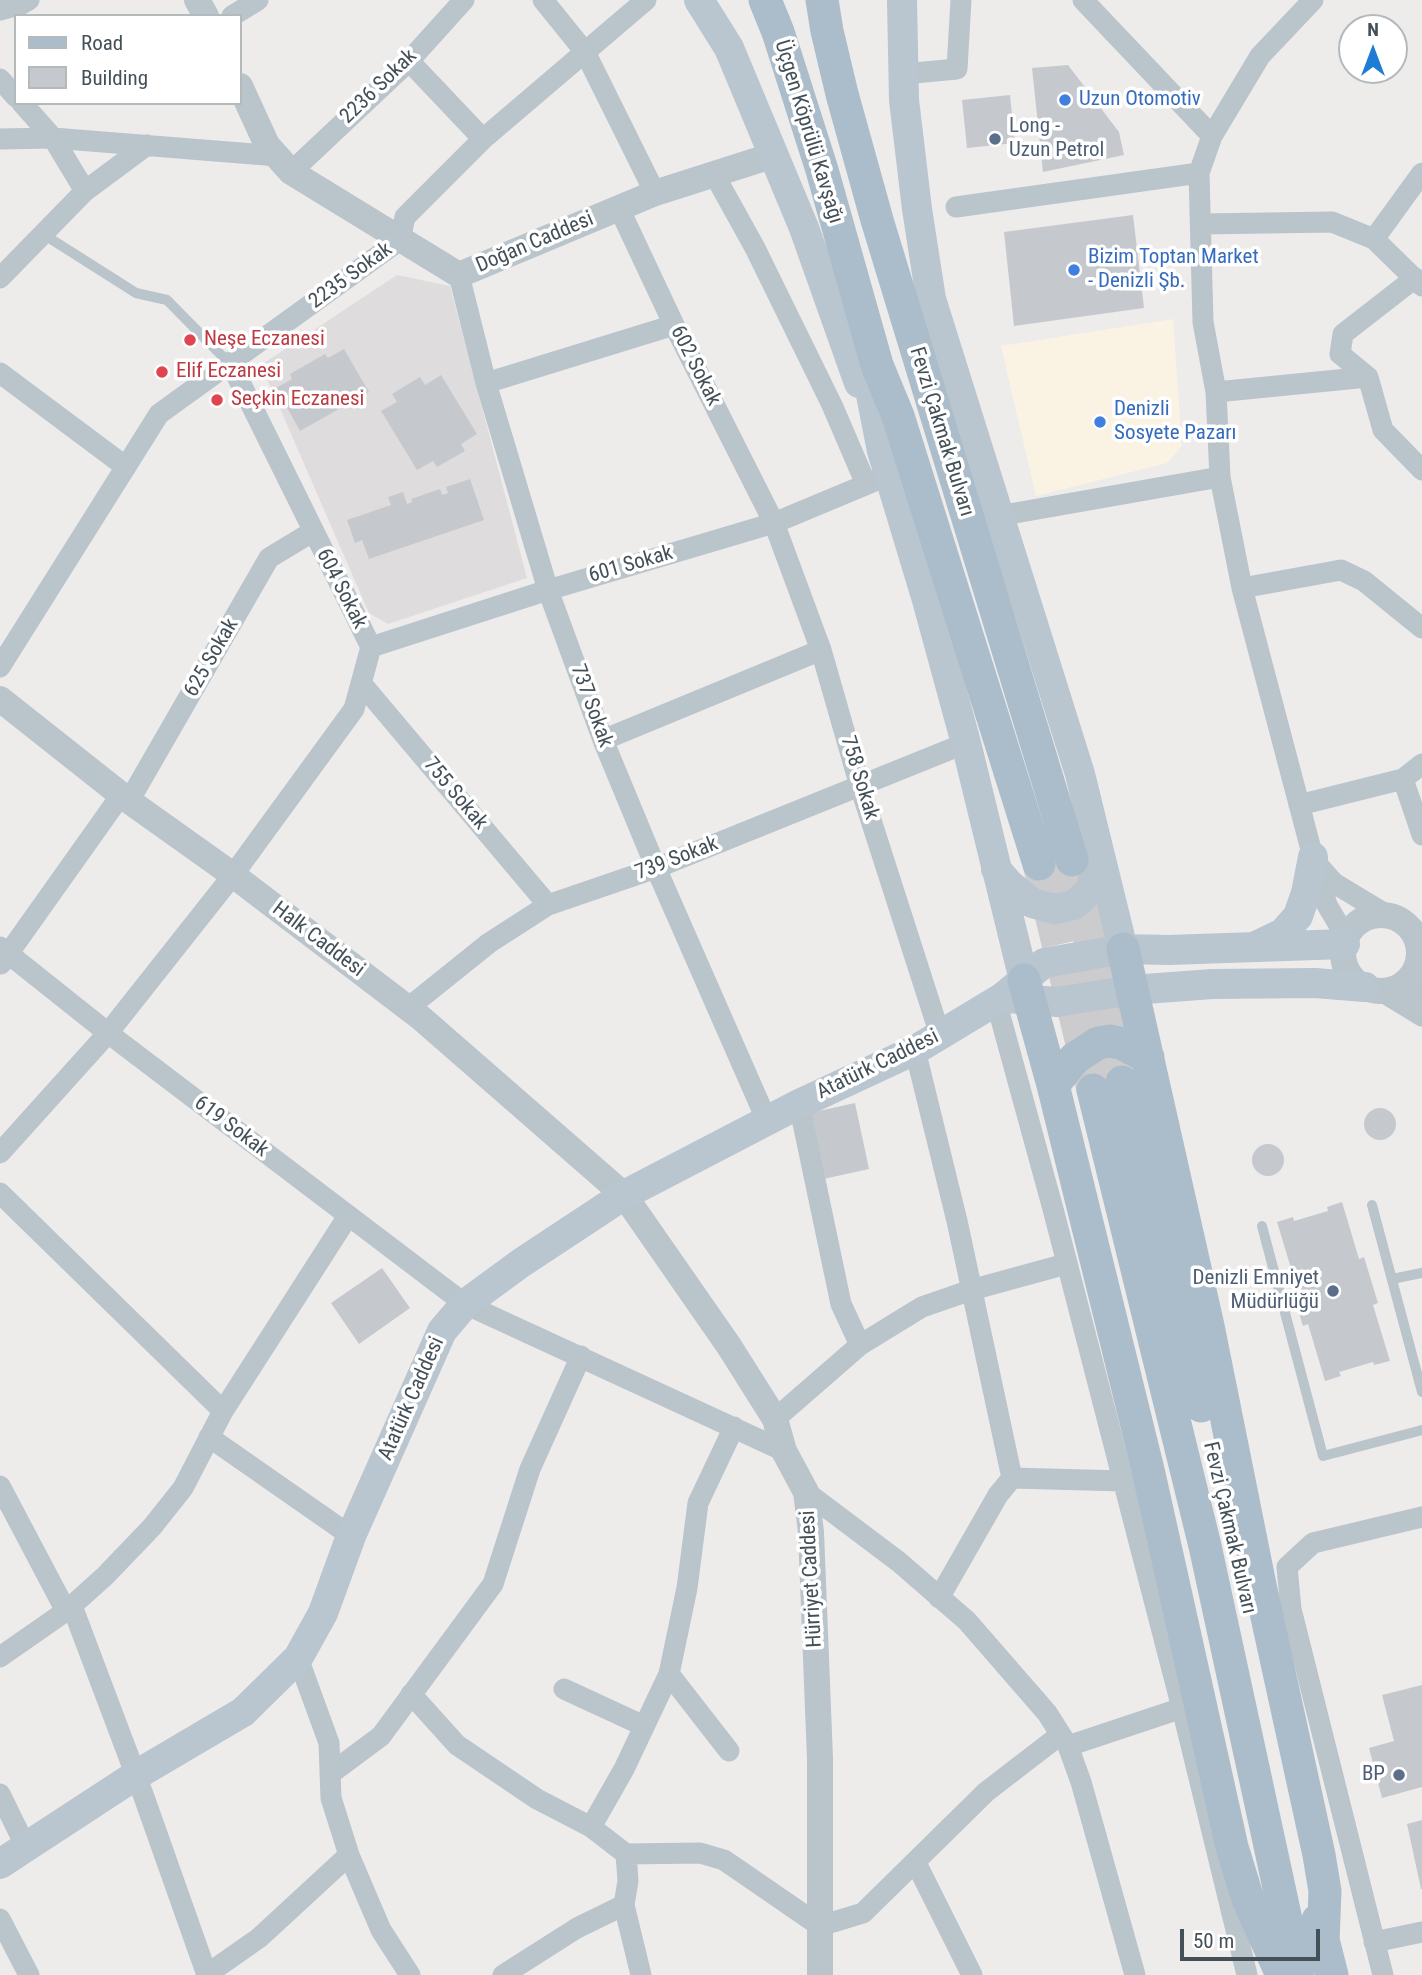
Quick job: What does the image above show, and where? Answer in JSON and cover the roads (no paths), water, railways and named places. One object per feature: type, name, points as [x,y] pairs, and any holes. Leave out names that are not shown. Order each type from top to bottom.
[{"type":"main road","points":[[699,0],[729,48],[804,228],[879,470],[927,600],[966,743],[995,869],[1014,994],[1053,1085],[1152,1487],[1232,1847],[1248,1899],[1282,1975]]},
{"type":"main road","name":"Üçgen Köprülü Kavşağı","points":[[765,0],[778,32],[848,264]]},
{"type":"main road","points":[[785,0],[811,78],[874,307],[898,416]]},
{"type":"main road","points":[[824,0],[895,205],[931,299],[1080,774],[1085,852],[1123,949],[1208,1326],[1260,1585],[1294,1734],[1325,1891],[1323,1942]]},
{"type":"main road","name":"Fevzi Çakmak Bulvarı","points":[[824,0],[827,31],[842,94],[923,371],[1085,852]]},
{"type":"main road","points":[[902,0],[904,100],[916,209],[931,299]]},
{"type":"main road","points":[[895,205],[906,292],[923,371]]},
{"type":"main road","points":[[848,264],[879,470]]},
{"type":"main road","name":"Fevzi Çakmak Bulvarı","points":[[848,264],[877,365],[898,416],[1039,864]]},
{"type":"main road","points":[[995,869],[1032,903],[1054,909],[1066,907],[1080,901],[1091,890],[1097,868],[1085,852]]},
{"type":"main road","points":[[1252,948],[1283,933],[1297,916],[1306,893],[1313,857]]},
{"type":"main road","name":"Atatürk Caddesi","points":[[0,1864],[136,1774],[243,1712],[298,1658],[323,1613],[351,1536],[442,1331],[465,1304],[521,1263],[624,1195],[799,1104],[928,1042],[1014,994],[1044,963],[1123,949],[1252,948],[1345,940]]},
{"type":"main road","points":[[1014,994],[1057,1002],[1132,990],[1212,984],[1315,983],[1373,989]]},
{"type":"main road","points":[[1053,1085],[1075,1058],[1098,1043],[1110,1041],[1123,1044],[1148,1057]]},
{"type":"main road","name":"Fevzi Çakmak Bulvarı","points":[[1298,1975],[1108,1086],[1179,1309],[1332,1975]]},
{"type":"street","points":[[2,7],[29,0]]},
{"type":"street","points":[[235,14],[258,0]]},
{"type":"street","name":"2236 Sokak","points":[[284,164],[409,61],[464,0]]},
{"type":"street","points":[[543,0],[584,52],[655,194]]},
{"type":"street","name":"2235 Sokak","points":[[0,667],[159,414],[400,240],[405,217],[483,139],[646,0]]},
{"type":"street","points":[[903,74],[957,69],[961,0]]},
{"type":"street","points":[[1083,0],[1212,136]]},
{"type":"street","points":[[1313,0],[1260,56],[1212,136],[1199,173],[1203,322],[1216,393],[1220,477],[1242,588],[1327,905],[1345,940],[1344,960],[1348,971],[1373,989],[1422,1016]]},
{"type":"street","points":[[409,61],[483,139]]},
{"type":"street","points":[[0,79],[14,95]]},
{"type":"street","name":"Doğan Caddesi","points":[[242,90],[267,145],[284,164],[459,275],[655,194],[774,155]]},
{"type":"street","points":[[24,105],[52,138],[85,191]]},
{"type":"street","points":[[0,139],[52,138],[147,145],[284,164]]},
{"type":"street","points":[[0,278],[85,191],[147,145]]},
{"type":"street","points":[[956,207],[1199,173]]},
{"type":"street","points":[[1374,239],[1422,173]]},
{"type":"street","points":[[714,174],[755,248],[832,405],[879,470]]},
{"type":"street","name":"602 Sokak","points":[[619,208],[674,325],[774,523]]},
{"type":"street","points":[[1201,224],[1332,222],[1374,239],[1418,282],[1343,334],[1340,354],[1368,377],[1383,430],[1422,470]]},
{"type":"street","name":"737 Sokak","points":[[459,275],[486,383],[548,590],[603,740],[656,869],[768,1121]]},
{"type":"street","points":[[486,383],[674,325]]},
{"type":"street","name":"604 Sokak","points":[[0,1153],[108,1033],[233,875],[354,709],[362,683],[371,647],[230,364]]},
{"type":"street","points":[[0,373],[125,467]]},
{"type":"street","points":[[1216,393],[1368,377]]},
{"type":"street","name":"601 Sokak","points":[[371,647],[548,590],[774,523],[879,470]]},
{"type":"street","points":[[998,516],[1220,477]]},
{"type":"street","name":"758 Sokak","points":[[774,523],[821,650],[928,1042],[957,1221],[1012,1478]]},
{"type":"street","name":"625 Sokak","points":[[3,956],[125,798],[269,558],[312,532]]},
{"type":"street","points":[[1242,588],[1341,570],[1364,581],[1422,628]]},
{"type":"street","points":[[603,740],[821,650]]},
{"type":"street","name":"755 Sokak","points":[[362,683],[548,905]]},
{"type":"street","name":"Halk Caddesi","points":[[0,699],[125,798],[233,875],[408,1008],[624,1195]]},
{"type":"street","name":"739 Sokak","points":[[408,1008],[489,943],[548,905],[656,869],[966,743]]},
{"type":"street","points":[[1299,805],[1403,779],[1422,764]]},
{"type":"street","points":[[1403,779],[1422,835]]},
{"type":"street","points":[[1313,857],[1324,875],[1334,883],[1402,917],[1409,926],[1420,949],[1418,965],[1422,1008]]},
{"type":"street","points":[[1345,940],[1362,920],[1374,915],[1402,917]]},
{"type":"street","name":"619 Sokak","points":[[3,956],[465,1304],[784,1451]]},
{"type":"street","points":[[1373,989],[1394,989],[1405,983],[1418,965]]},
{"type":"street","points":[[1014,994],[1066,1264],[1182,1708],[1247,1975]]},
{"type":"street","points":[[799,1104],[842,1304],[860,1345]]},
{"type":"street","points":[[0,1193],[223,1410]]},
{"type":"street","name":"Hürriyet Caddesi","points":[[624,1195],[729,1346],[775,1419],[784,1451],[806,1492],[811,1532],[820,1759],[820,1975]]},
{"type":"street","points":[[0,1657],[69,1609],[105,1576],[152,1527],[183,1488],[223,1410],[348,1216]]},
{"type":"street","points":[[775,1419],[860,1345],[922,1307],[971,1290],[1066,1264]]},
{"type":"street","points":[[330,1774],[381,1736],[494,1584],[530,1469],[581,1356]]},
{"type":"street","points":[[592,1827],[624,1769],[669,1674],[687,1588],[698,1503],[734,1427]]},
{"type":"street","points":[[209,1437],[351,1536]]},
{"type":"street","points":[[939,1598],[998,1495],[1012,1478],[1123,1481]]},
{"type":"street","points":[[0,1486],[69,1609],[136,1774],[206,1975],[260,1938],[349,1855]]},
{"type":"street","points":[[806,1492],[899,1562],[967,1621],[1047,1713],[1064,1741],[1081,1782],[1135,1975]]},
{"type":"street","points":[[1383,1975],[1291,1609],[1287,1567],[1313,1542],[1422,1517]]},
{"type":"street","points":[[1260,1585],[1274,1602],[1313,1694]]},
{"type":"street","points":[[298,1658],[329,1743],[331,1798],[349,1855],[381,1930],[410,1975]]},
{"type":"street","points":[[669,1674],[729,1751]]},
{"type":"street","points":[[564,1689],[644,1726]]},
{"type":"street","points":[[411,1694],[457,1745],[537,1799],[592,1827],[626,1854],[700,1853],[724,1860],[820,1926],[863,1913],[986,1792],[1064,1741],[1182,1708]]},
{"type":"street","points":[[0,1794],[26,1847]]},
{"type":"street","points":[[1323,1942],[1346,1866],[1350,1843]]},
{"type":"street","points":[[626,1854],[628,1881],[624,1905],[641,1975]]},
{"type":"street","points":[[916,1863],[972,1975]]},
{"type":"street","points":[[503,1975],[577,1928],[624,1905]]},
{"type":"street","points":[[0,1919],[29,1975]]},
{"type":"street","points":[[1374,1942],[1422,1932]]},
{"type":"lane","points":[[43,234],[136,293],[167,300],[230,364]]},
{"type":"lane","points":[[1372,1205],[1422,1392]]},
{"type":"lane","points":[[1262,1226],[1322,1456],[1422,1430]]},
{"type":"lane","points":[[1392,1279],[1422,1273]]},
{"type":"tunnel","points":[[1072,860],[1122,1082]]},
{"type":"tunnel","points":[[1039,864],[1093,1090]]},
{"type":"place","name":"Uzun Otomotiv","points":[[1065,100]]},
{"type":"place","name":"Long - Uzun Petrol","points":[[995,139]]},
{"type":"place","name":"Bizim Toptan Market - Denizli Şb.","points":[[1074,270]]},
{"type":"place","name":"Neşe Eczanesi","points":[[190,340]]},
{"type":"place","name":"Elif Eczanesi","points":[[162,372]]},
{"type":"place","name":"Seçkin Eczanesi","points":[[217,400]]},
{"type":"place","name":"Denizli Sosyete Pazarı","points":[[1100,422]]},
{"type":"place","name":"Denizli Emniyet Müdürlüğü","points":[[1333,1291]]},
{"type":"place","name":"BP","points":[[1399,1775]]}]
